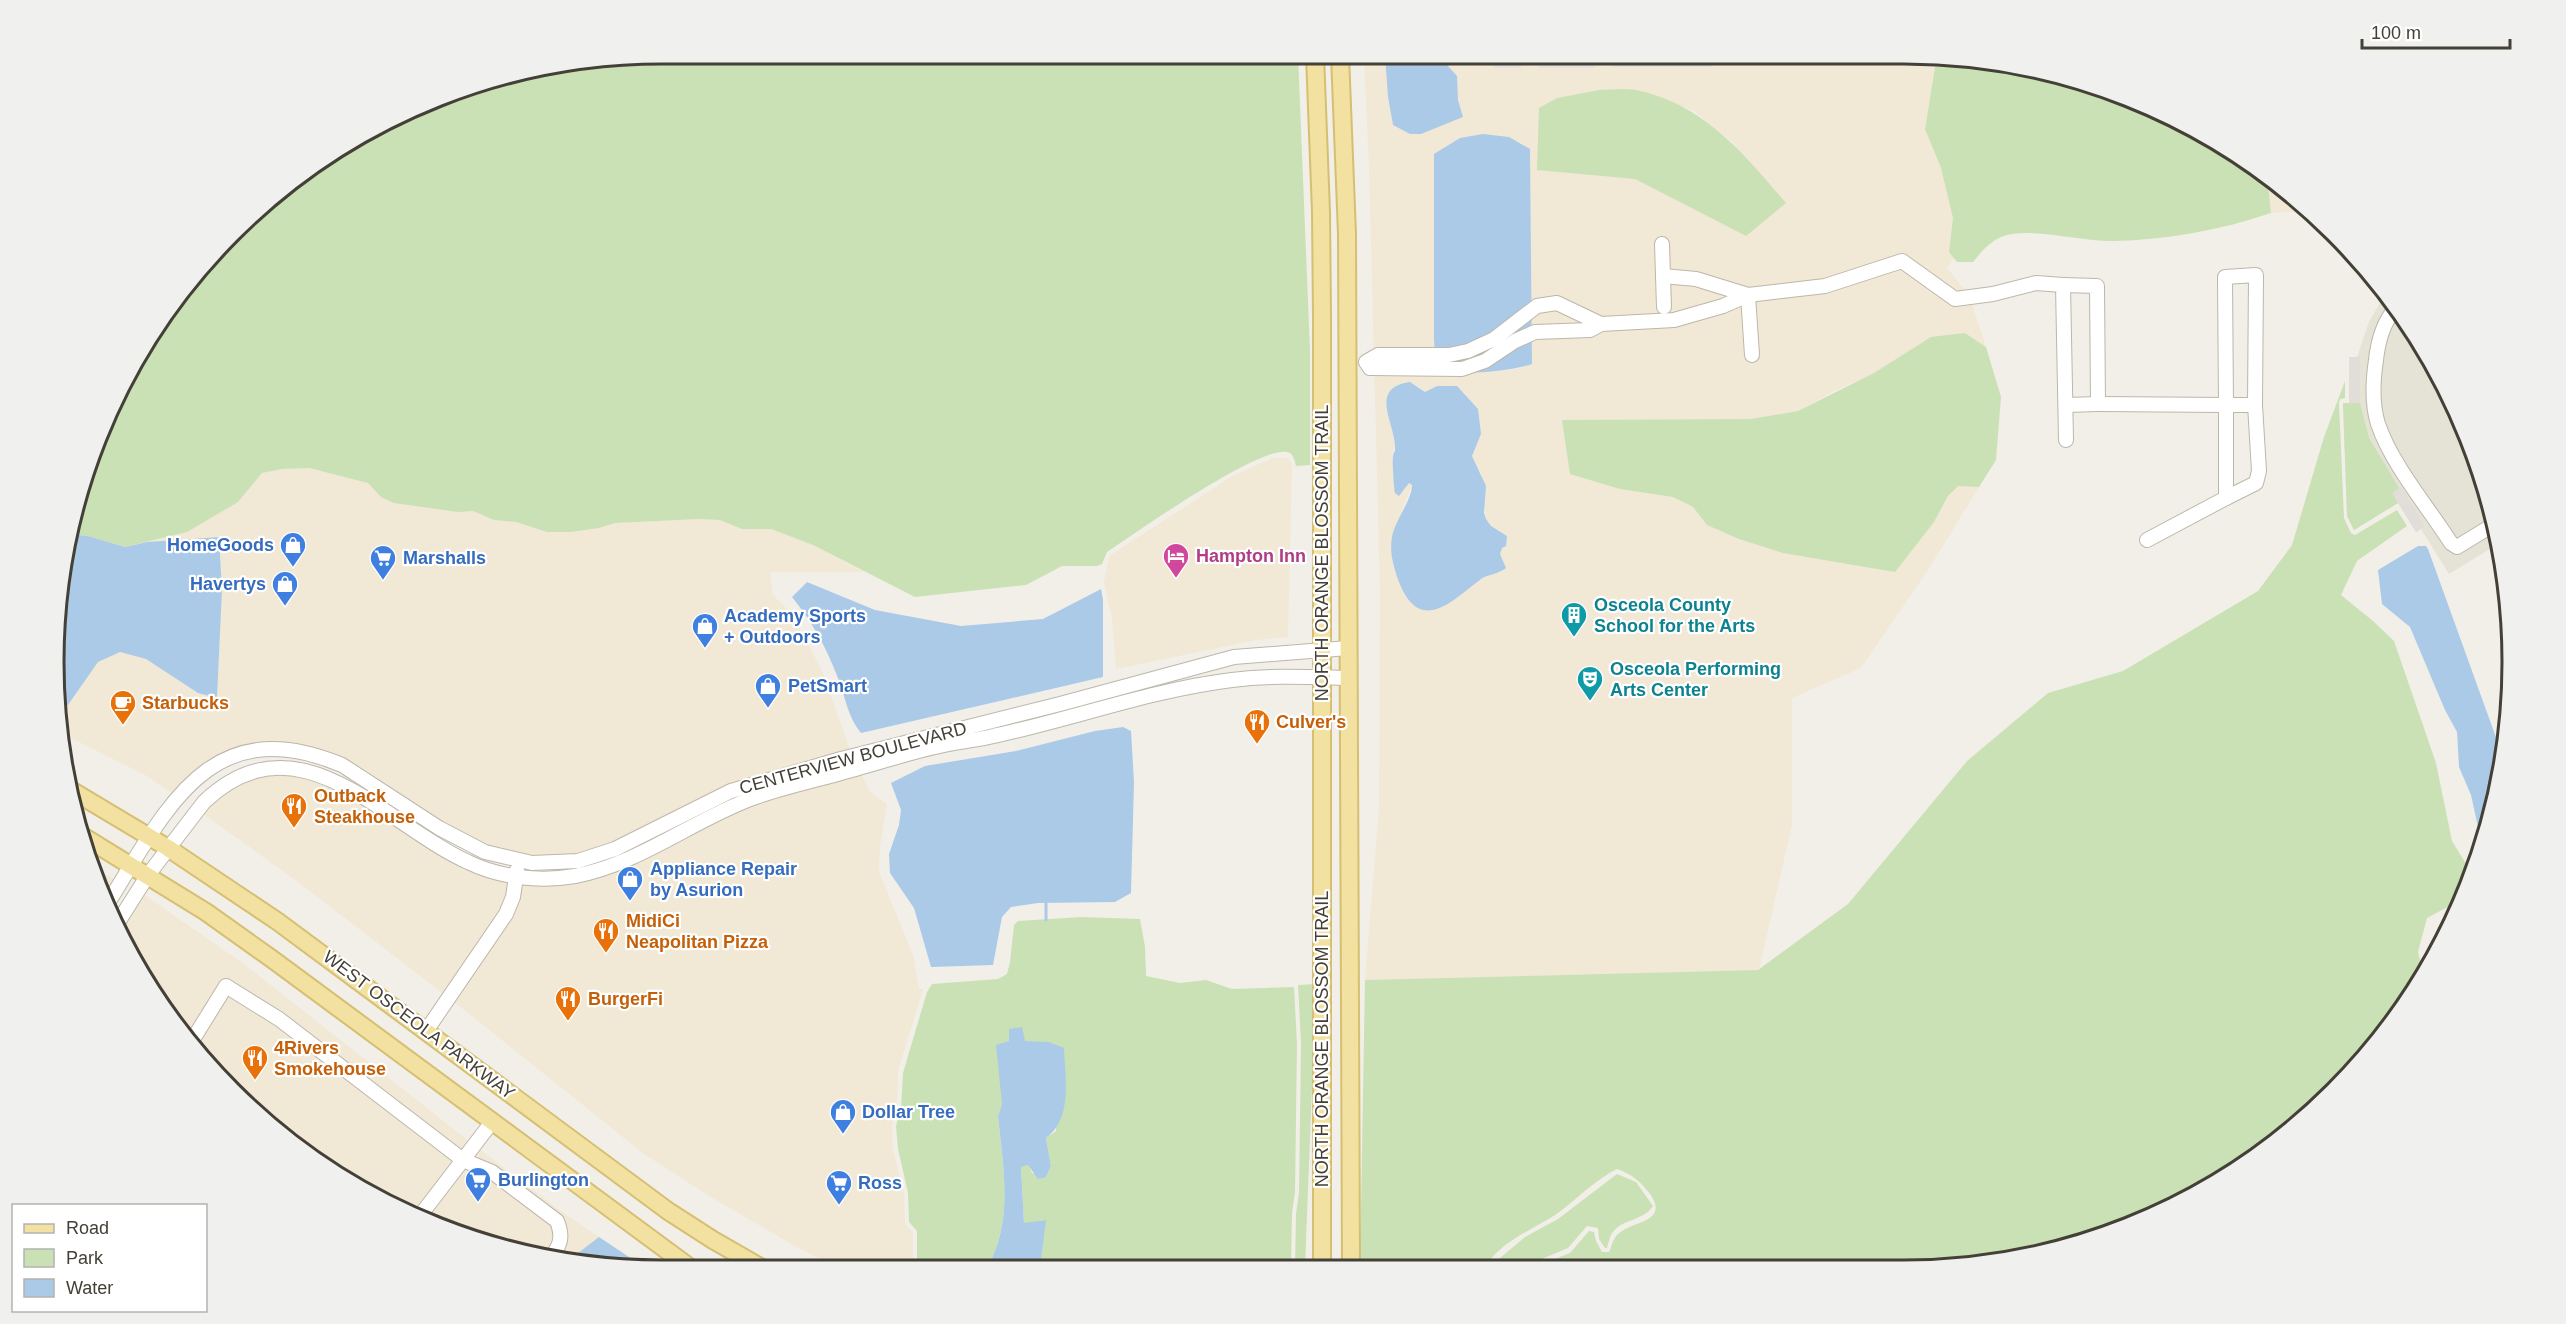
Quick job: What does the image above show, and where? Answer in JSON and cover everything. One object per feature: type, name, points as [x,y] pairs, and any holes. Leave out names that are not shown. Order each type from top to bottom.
[{"type":"main road","name":"NORTH ORANGE BLOSSOM TRAIL","points":[[1315,64],[1322,316],[1322,1260]]},
{"type":"main road","name":"NORTH ORANGE BLOSSOM TRAIL","points":[[1340,64],[1347,223],[1351,1260]]},
{"type":"main road","points":[[1322,316],[1332,341],[1348,354]]},
{"type":"main road","name":"WEST OSCEOLA PARKWAY","points":[[80,796],[150,836],[277,921],[668,1211],[748,1260]]},
{"type":"main road","name":"WEST OSCEOLA PARKWAY","points":[[92,842],[148,875],[272,959],[680,1260]]},
{"type":"street","points":[[1662,244],[1664,307]]},
{"type":"street","points":[[1601,324],[1557,303],[1537,306],[1494,339],[1468,351],[1449,355],[1378,355],[1366,362],[1370,368],[1462,369],[1485,361],[1515,340],[1530,334],[1590,330],[1601,324],[1674,320],[1723,306],[1748,295],[1825,286],[1902,261],[1954,299],[1993,294],[2036,282],[2097,286],[2098,404]]},
{"type":"street","points":[[2147,540],[2256,483],[2259,471],[2255,405],[2256,275],[2225,277],[2226,498]]},
{"type":"street","points":[[1663,276],[1696,279],[1748,295]]},
{"type":"street","points":[[2063,285],[2066,440]]},
{"type":"street","points":[[1748,295],[1752,355]]},
{"type":"street","points":[[1561,331],[1568,323],[1569,316],[1566,309]]},
{"type":"street","points":[[2390,314],[2378,342],[2373,382],[2378,423],[2394,456],[2451,543],[2457,547],[2486,529]]},
{"type":"street","points":[[1521,319],[1522,330],[1530,334]]},
{"type":"street","points":[[2066,405],[2255,405]]},
{"type":"street","name":"CENTERVIEW BOULEVARD","points":[[112,896],[175,798],[188,784],[215,765],[252,752],[291,749],[342,765],[462,842],[485,852],[519,861],[555,863],[598,856],[731,791],[930,735],[989,722],[1234,657],[1348,648]]},
{"type":"street","name":"CENTERVIEW BOULEVARD","points":[[122,917],[148,875],[204,802],[224,786],[250,774],[289,768],[318,773],[334,780],[467,862],[517,877],[574,876],[608,867],[738,804],[776,791],[934,747],[988,737],[1202,685],[1253,678],[1348,678]]},
{"type":"street","points":[[1148,681],[1152,696]]},
{"type":"street","points":[[289,768],[291,749]]},
{"type":"street","points":[[731,791],[738,804]]},
{"type":"street","points":[[426,1031],[506,914],[513,897],[519,861]]},
{"type":"street","points":[[196,1035],[226,986],[279,1019],[463,1160],[492,1172],[558,1221],[561,1240],[557,1250]]},
{"type":"street","points":[[424,1210],[492,1122]]},
{"type":"shaded area","points":[[1364,64],[1386,64],[1393,125],[1410,134],[1458,100],[1457,76],[1448,64],[1935,66],[1925,128],[1941,168],[1953,218],[1949,252],[1954,258],[1947,268],[1969,295],[1986,347],[1965,333],[1834,391],[1798,411],[1751,419],[1562,420],[1620,489],[1673,497],[1693,507],[1707,525],[1723,531],[1894,572],[1934,522],[1948,496],[1958,486],[1979,487],[1928,570],[1861,668],[1792,698],[1792,825],[1759,970],[1365,980],[1379,808],[1380,590]],"holes":[[[1599,90],[1660,98],[1694,111],[1736,145],[1746,236],[1635,179],[1538,170],[1539,108],[1557,98]],[[1520,142],[1530,150],[1532,364],[1517,369],[1486,372],[1453,369],[1435,356],[1434,154]],[[1417,385],[1425,392],[1437,386],[1481,434],[1472,456],[1474,464],[1482,474],[1486,519],[1491,526],[1501,532],[1502,571],[1481,579],[1397,575],[1393,567],[1392,538],[1412,485],[1409,483],[1399,496],[1394,489],[1392,457],[1395,445],[1386,401]]]},
{"type":"shaded area","points":[[1494,64],[1521,64],[1521,68],[1494,68]]},
{"type":"shaded area","points":[[1539,64],[1595,64],[1595,68],[1539,68]]},
{"type":"shaded area","points":[[1611,64],[1712,64],[1712,67],[1611,67]]},
{"type":"shaded area","points":[[2268,188],[2296,212],[2271,213]]},
{"type":"shaded area","points":[[2381,302],[2401,330],[2440,398],[2470,470],[2491,549],[2449,574],[2421,529],[2416,532],[2398,503],[2354,530],[2347,516],[2343,403],[2349,403],[2349,357],[2357,357],[2369,322]]},
{"type":"shaded area","points":[[2349,357],[2360,357],[2360,403],[2349,403]]},
{"type":"shaded area","points":[[1273,458],[1288,458],[1292,464],[1288,637],[1256,640],[1116,669],[1112,618],[1104,582],[1109,556],[1234,475]]},
{"type":"shaded area","points":[[309,468],[368,483],[381,497],[428,508],[473,511],[494,520],[516,522],[547,532],[571,532],[615,523],[720,520],[742,529],[771,529],[813,545],[864,572],[770,572],[773,595],[793,615],[823,673],[850,750],[734,784],[614,844],[577,855],[532,857],[486,847],[465,837],[344,760],[296,744],[271,743],[250,746],[213,760],[197,770],[172,793],[145,775],[70,737],[66,705],[98,662],[120,652],[146,659],[198,693],[217,698],[222,590],[219,537],[147,542],[187,532],[238,502],[262,473],[282,469]]},
{"type":"shaded area","points":[[2401,487],[2425,526],[2416,532],[2392,493]]},
{"type":"shaded area","points":[[861,773],[870,792],[887,804],[880,846],[879,872],[913,955],[919,989],[923,989],[898,1071],[897,1107],[892,1126],[893,1150],[904,1193],[905,1224],[913,1233],[913,1260],[822,1260],[795,1246],[709,1196],[644,1154],[453,1001],[521,883],[557,883],[756,803]]},
{"type":"shaded area","points":[[289,774],[317,779],[511,882],[502,911],[445,995],[298,882],[202,813],[208,806],[239,784],[266,775]]},
{"type":"shaded area","points":[[103,873],[116,880],[110,890]]},
{"type":"shaded area","points":[[143,894],[244,964],[470,1142],[462,1152],[229,981],[192,1031],[165,994],[125,923]]},
{"type":"shaded area","points":[[228,993],[276,1024],[455,1161],[419,1208],[398,1198],[330,1159],[298,1136],[240,1084],[199,1040]]},
{"type":"shaded area","points":[[478,1148],[599,1237],[578,1253],[559,1250],[566,1230],[472,1157]]},
{"type":"shaded area","points":[[464,1167],[489,1177],[553,1225],[556,1239],[550,1249],[545,1248],[470,1228],[429,1212]]},
{"type":"green space","points":[[662,64],[1298,64],[1310,351],[1310,465],[1296,466],[1290,453],[1276,453],[1255,461],[1199,491],[1143,528],[1107,552],[1102,564],[1097,566],[1062,566],[1026,585],[915,597],[813,545],[771,529],[742,529],[720,520],[699,519],[615,523],[571,532],[547,532],[516,522],[494,520],[473,511],[458,512],[394,503],[381,497],[368,483],[309,468],[282,469],[262,473],[238,502],[187,532],[125,547],[78,535],[96,470],[110,433],[145,363],[188,298],[240,240],[298,188],[363,145],[433,110],[470,96],[545,76],[623,66]]},
{"type":"green space","points":[[1935,66],[2021,76],[2059,85],[2133,110],[2203,145],[2268,188],[2271,213],[2193,233],[2153,239],[2102,241],[2043,234],[2015,234],[1995,240],[1973,262],[1957,262],[1949,252],[1953,218],[1941,168],[1925,129]]},
{"type":"green space","points":[[1599,90],[1636,90],[1660,97],[1702,119],[1738,149],[1786,203],[1746,236],[1635,179],[1537,170],[1539,108],[1557,98]]},
{"type":"green space","points":[[1965,333],[1986,347],[2001,397],[1996,460],[1979,487],[1958,486],[1948,496],[1934,522],[1895,572],[1783,553],[1739,539],[1707,525],[1693,507],[1673,497],[1620,489],[1570,474],[1562,420],[1751,419],[1798,411],[1874,373],[1931,337]]},
{"type":"green space","points":[[2345,381],[2345,398],[2340,399],[2339,403],[2344,518],[2351,533],[2355,535],[2397,510],[2407,526],[2357,561],[2341,595],[2394,641],[2436,763],[2452,841],[2466,864],[2449,906],[2427,918],[2418,952],[2420,962],[2401,994],[2353,1056],[2298,1111],[2236,1159],[2168,1198],[2096,1228],[2021,1248],[1943,1258],[1904,1260],[1552,1260],[1570,1253],[1589,1231],[1594,1232],[1602,1252],[1609,1252],[1617,1235],[1652,1216],[1655,1203],[1650,1194],[1636,1179],[1617,1169],[1558,1213],[1508,1243],[1491,1260],[1360,1260],[1365,980],[1758,970],[1848,904],[1967,761],[2048,693],[2123,671],[2258,591],[2292,545],[2324,437]]},
{"type":"green space","points":[[2343,403],[2360,403],[2369,438],[2399,488],[2392,493],[2398,503],[2354,530],[2347,516]]},
{"type":"green space","points":[[1081,917],[1140,919],[1145,947],[1146,976],[1180,983],[1206,980],[1232,989],[1294,987],[1297,1044],[1295,1192],[1292,1213],[1291,1260],[1041,1260],[1045,1220],[1024,1224],[1021,1166],[1029,1165],[1032,1173],[1046,1177],[1051,1166],[1046,1138],[1056,1131],[1049,1042],[1009,1041],[1002,1104],[998,1116],[1004,1174],[1004,1213],[995,1250],[991,1260],[917,1260],[917,1231],[909,1222],[908,1193],[898,1149],[896,1126],[901,1108],[903,1073],[927,992],[932,984],[998,979],[1007,974],[1014,925],[1018,921]]},
{"type":"green space","points":[[1316,984],[1305,1260],[1295,1260],[1299,1192],[1301,1043],[1298,985]]},
{"type":"green space","points":[[1617,1174],[1636,1182],[1653,1206],[1644,1215],[1616,1228],[1607,1248],[1599,1239],[1598,1228],[1587,1226],[1568,1248],[1539,1260],[1498,1260],[1525,1237],[1558,1219]]},
{"type":"water","points":[[1386,64],[1448,64],[1457,76],[1458,100],[1463,117],[1421,134],[1410,134],[1393,125]]},
{"type":"water","points":[[1483,134],[1509,137],[1530,149],[1532,364],[1503,370],[1468,372],[1451,368],[1435,356],[1434,154],[1460,138]]},
{"type":"water","points":[[1410,382],[1425,392],[1437,386],[1457,386],[1478,409],[1481,434],[1472,456],[1486,486],[1484,513],[1491,526],[1507,536],[1506,546],[1502,548],[1500,554],[1506,568],[1481,579],[1458,597],[1437,609],[1426,610],[1416,607],[1407,598],[1392,560],[1392,537],[1412,485],[1409,483],[1399,496],[1395,493],[1393,456],[1395,447],[1387,399],[1390,391]]},
{"type":"water","points":[[78,535],[125,547],[147,542],[219,537],[222,590],[217,698],[198,693],[146,659],[120,652],[98,662],[68,705],[64,662],[66,623]]},
{"type":"water","points":[[2418,546],[2426,546],[2428,549],[2496,738],[2490,779],[2478,827],[2471,795],[2459,767],[2457,732],[2445,710],[2410,627],[2382,604],[2378,570]]},
{"type":"water","points":[[807,582],[875,610],[961,626],[1043,619],[1101,589],[1103,677],[861,733],[850,714],[824,646],[792,597]]},
{"type":"water","points":[[1123,727],[1131,731],[1134,782],[1131,893],[1115,902],[1038,903],[1011,907],[1002,917],[993,965],[931,967],[914,908],[890,873],[889,854],[899,825],[901,810],[891,783],[925,766],[1016,751],[1095,731]]},
{"type":"water","points":[[1022,1027],[1025,1041],[1049,1042],[1064,1048],[1066,1097],[1064,1109],[1055,1130],[1046,1138],[1051,1166],[1046,1177],[1038,1179],[1028,1165],[1021,1167],[1024,1223],[1046,1220],[1041,1260],[991,1260],[1001,1232],[1004,1213],[1004,1174],[998,1116],[1002,1104],[996,1045],[1009,1041],[1009,1029]]},
{"type":"water","points":[[599,1237],[631,1258],[623,1258],[578,1253]]},
{"type":"waterway","points":[[1046,901],[1046,920]]},
{"type":"place","name":"HomeGoods","points":[[293,568]]},
{"type":"place","name":"Hampton Inn","points":[[1176,579]]},
{"type":"place","name":"Marshalls","points":[[383,581]]},
{"type":"place","name":"Havertys","points":[[285,607]]},
{"type":"place","name":"Osceola County School for the Arts","points":[[1574,638]]},
{"type":"place","name":"Academy Sports + Outdoors","points":[[705,649]]},
{"type":"place","name":"Osceola Performing Arts Center","points":[[1590,702]]},
{"type":"place","name":"PetSmart","points":[[768,709]]},
{"type":"place","name":"Starbucks","points":[[123,726]]},
{"type":"place","name":"Culver's","points":[[1257,745]]},
{"type":"place","name":"Outback Steakhouse","points":[[294,829]]},
{"type":"place","name":"Appliance Repair by Asurion","points":[[630,902]]},
{"type":"place","name":"MidiCi Neapolitan Pizza","points":[[606,954]]},
{"type":"place","name":"BurgerFi","points":[[568,1022]]},
{"type":"place","name":"4Rivers Smokehouse","points":[[255,1081]]},
{"type":"place","name":"Dollar Tree","points":[[843,1135]]},
{"type":"place","name":"Burlington","points":[[478,1203]]},
{"type":"place","name":"Ross","points":[[839,1206]]}]
